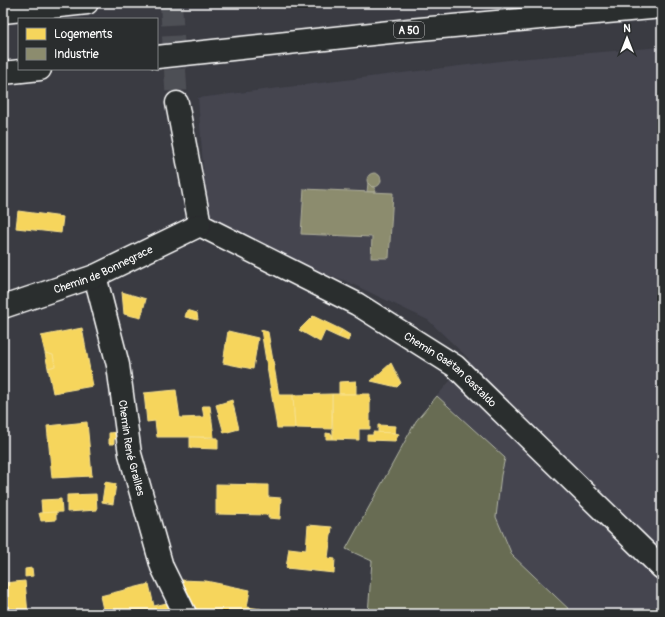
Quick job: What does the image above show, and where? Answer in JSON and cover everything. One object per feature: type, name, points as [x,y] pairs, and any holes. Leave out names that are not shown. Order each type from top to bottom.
[{"type":"main road","points":[[3,12],[87,3]]},
{"type":"main road","name":"A 50","points":[[158,57],[409,30],[662,7]]},
{"type":"main road","points":[[3,73],[31,70]]},
{"type":"main road","points":[[177,103],[200,225]]},
{"type":"main road","name":"Chemin de Bonnegrace","points":[[3,306],[95,276],[200,225]]},
{"type":"main road","name":"Chemin Gaëtan Gastaldo","points":[[200,225],[357,304],[455,366],[662,568]]},
{"type":"main road","name":"Chemin René Grailles","points":[[95,276],[118,365],[130,454],[162,567],[185,614]]},
{"type":"shaded area","points":[[662,47],[662,614],[574,614],[512,555],[496,517],[501,475],[505,458],[437,396],[469,359],[428,320],[346,281],[252,249],[214,229],[206,206],[198,98],[517,59]]},
{"type":"green space","points":[[437,396],[505,458],[501,475],[496,517],[512,555],[574,614],[368,614],[372,561],[346,549],[416,421]]},
{"type":"building: Logements","points":[[18,211],[63,217],[61,233],[16,228]]},
{"type":"building: Logements","points":[[122,292],[146,299],[141,318],[124,314]]},
{"type":"building: Logements","points":[[187,310],[197,313],[198,320],[185,317]]},
{"type":"building: Logements","points":[[313,316],[342,330],[338,337],[325,331],[320,342],[299,330]]},
{"type":"building: Logements","points":[[82,328],[93,386],[53,393],[48,368],[55,366],[53,355],[45,353],[41,336]]},
{"type":"building: Logements","points":[[261,330],[268,332],[279,395],[293,395],[295,428],[277,428]]},
{"type":"building: Logements","points":[[342,330],[350,335],[348,341],[338,337]]},
{"type":"building: Logements","points":[[228,331],[258,338],[253,369],[223,363]]},
{"type":"building: Logements","points":[[45,353],[53,355],[55,366],[48,368]]},
{"type":"building: Logements","points":[[391,363],[401,383],[397,387],[371,381]]},
{"type":"building: Logements","points":[[356,381],[356,394],[339,394],[339,382]]},
{"type":"building: Logements","points":[[176,390],[180,418],[204,417],[202,406],[210,406],[214,437],[157,437],[155,421],[147,422],[144,393]]},
{"type":"building: Logements","points":[[332,394],[370,394],[370,429],[359,429],[359,440],[333,439]]},
{"type":"building: Logements","points":[[332,394],[332,429],[295,428],[293,395]]},
{"type":"building: Logements","points":[[232,400],[239,429],[224,433],[216,405]]},
{"type":"building: Logements","points":[[87,422],[92,476],[52,478],[47,426]]},
{"type":"building: Logements","points":[[378,425],[396,426],[395,433],[378,433]]},
{"type":"building: Logements","points":[[117,432],[118,439],[114,439],[114,444],[109,444],[109,433]]},
{"type":"building: Logements","points":[[373,432],[399,434],[395,441],[367,440],[367,435],[373,435]]},
{"type":"building: Logements","points":[[326,433],[332,434],[333,439],[326,439]]},
{"type":"building: Logements","points":[[190,437],[218,438],[218,449],[190,448]]},
{"type":"building: Logements","points":[[105,482],[116,484],[113,504],[102,502]]},
{"type":"building: Logements","points":[[216,484],[268,485],[268,497],[281,498],[280,519],[268,518],[269,515],[216,514]]},
{"type":"building: Logements","points":[[96,494],[97,510],[67,512],[67,495]]},
{"type":"building: Logements","points":[[61,499],[62,512],[42,513],[41,500]]},
{"type":"building: Logements","points":[[56,512],[56,520],[41,521],[39,513]]},
{"type":"building: Logements","points":[[308,525],[332,527],[328,558],[335,559],[334,573],[286,568],[289,548],[306,550]]},
{"type":"building: Logements","points":[[32,568],[33,576],[25,577],[25,569]]},
{"type":"building: Logements","points":[[25,581],[28,614],[3,614],[3,583]]},
{"type":"building: Logements","points":[[178,581],[206,581],[250,590],[247,607],[261,609],[260,614],[219,614],[193,609]]},
{"type":"building: Logements","points":[[149,584],[154,606],[171,602],[177,614],[104,614],[100,596]]},
{"type":"building: Industrie","points":[[374,173],[379,175],[381,180],[379,185],[374,187],[369,185],[367,180],[369,175]]},
{"type":"building: Industrie","points":[[368,183],[372,187],[375,187],[375,192],[367,192]]},
{"type":"building: Industrie","points":[[304,189],[393,193],[389,258],[371,258],[372,237],[301,234]]},
{"type":"tunnel","points":[[171,3],[177,103]]}]
